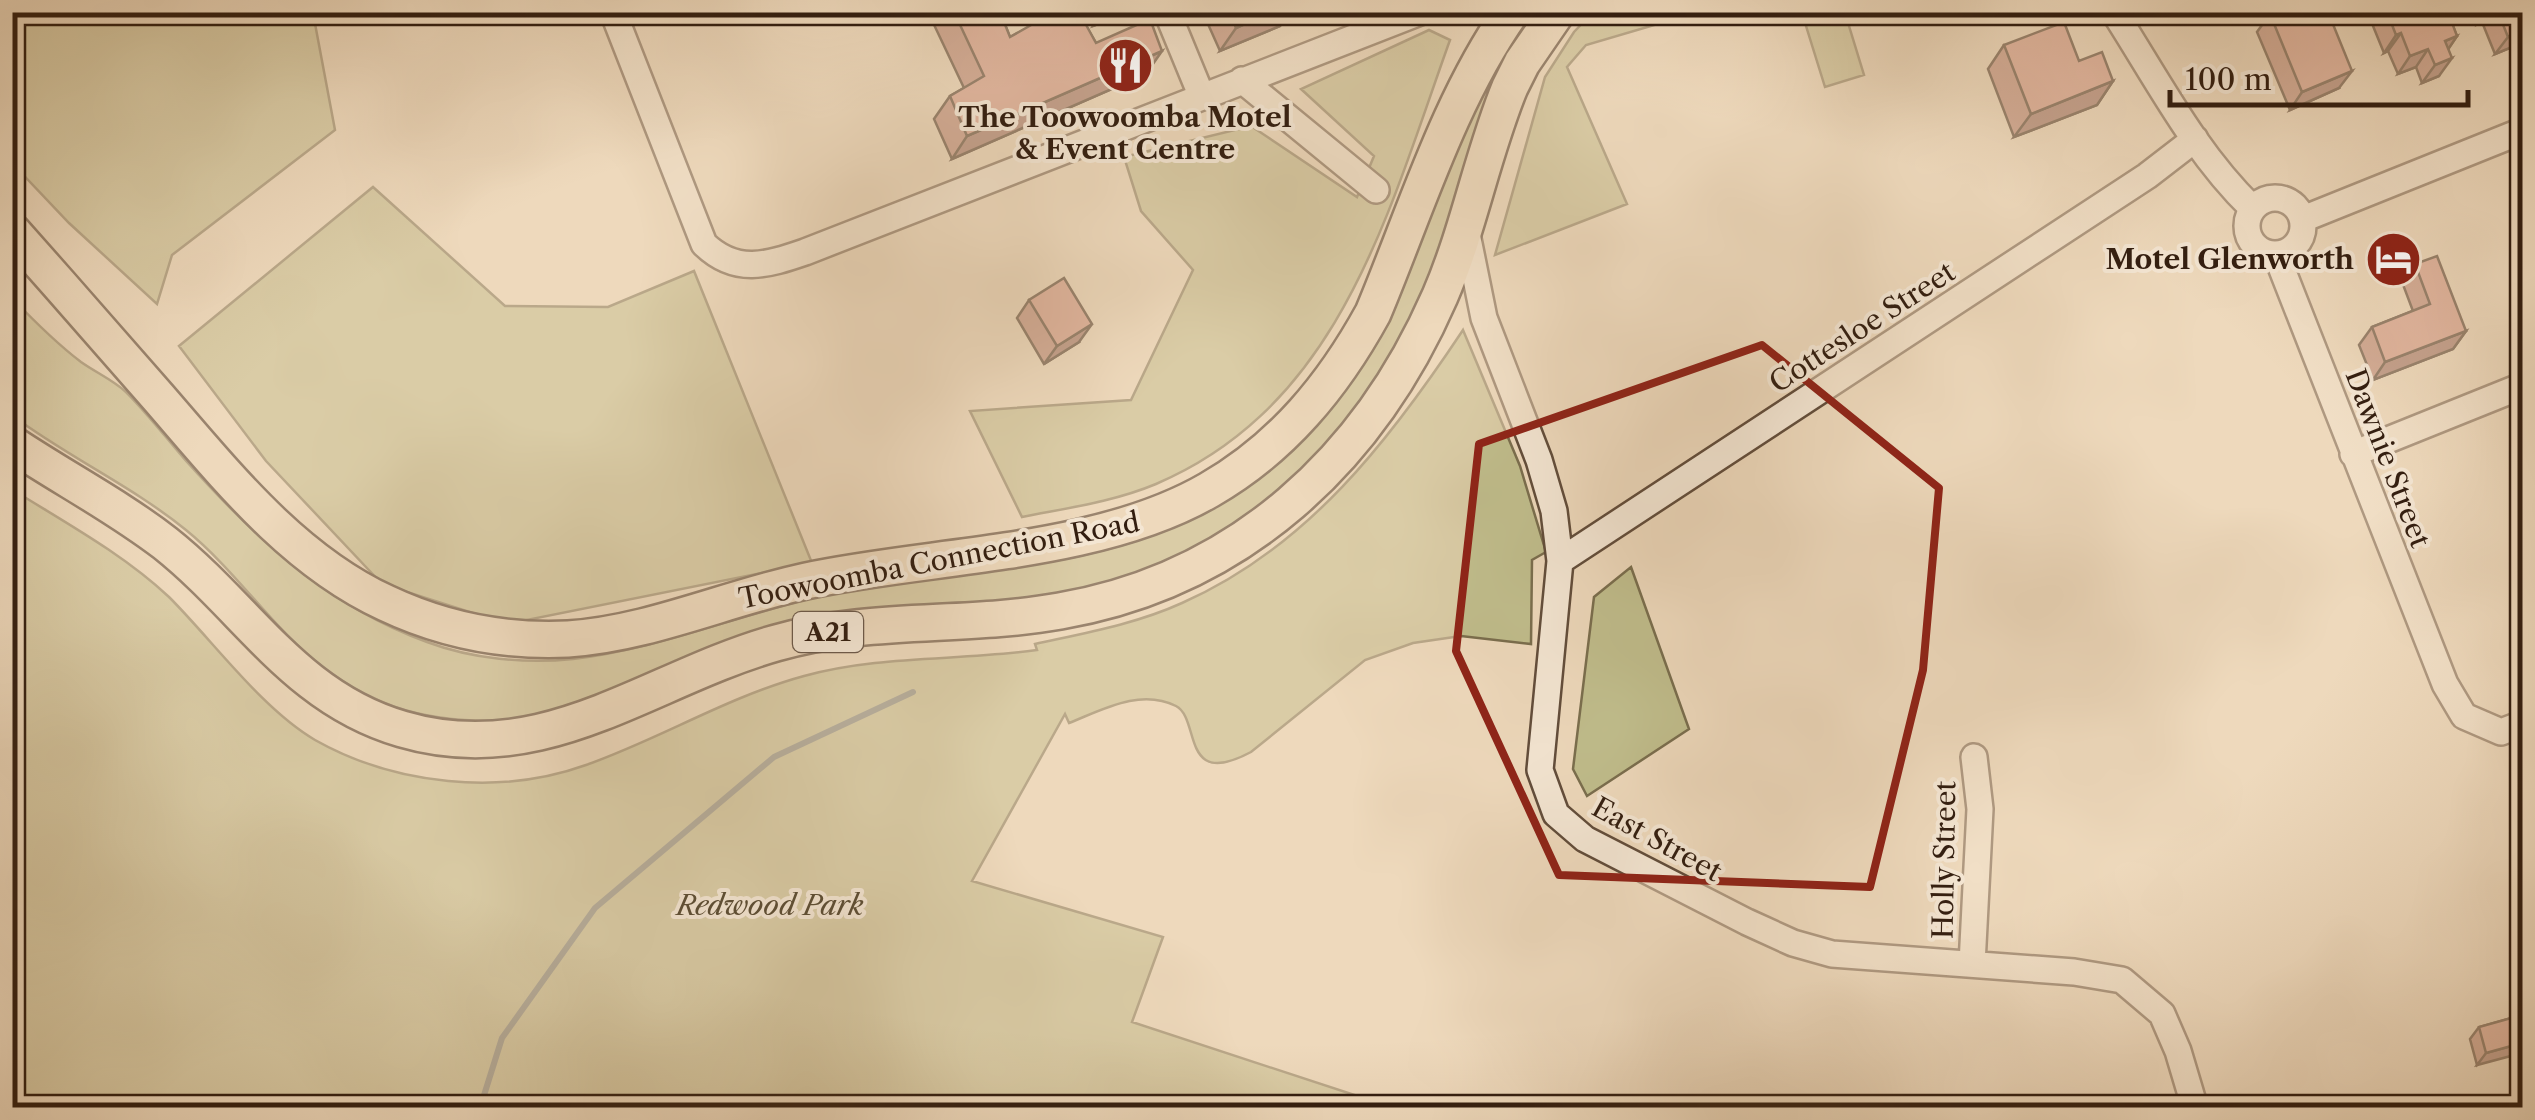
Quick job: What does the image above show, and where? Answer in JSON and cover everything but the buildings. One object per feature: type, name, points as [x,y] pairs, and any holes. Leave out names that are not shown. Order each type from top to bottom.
[{"type":"highway","name":"Toowoomba Connection Road","points":[[12,444],[165,543],[282,658],[336,701],[399,728],[434,737],[465,740],[526,736],[588,719],[780,641],[864,628],[1078,608],[1146,588],[1206,562],[1283,511],[1354,441],[1401,373],[1422,334],[1441,293],[1510,87],[1557,12]]},
{"type":"highway","name":"Toowoomba Connection Road","points":[[12,231],[209,456],[270,521],[330,571],[387,604],[451,628],[511,638],[573,638],[640,626],[838,574],[1111,530],[1176,508],[1240,471],[1294,426],[1320,396],[1359,338],[1373,313],[1452,121],[1502,16]]},
{"type":"street","points":[[613,12],[704,244],[730,263],[750,267],[771,264],[1060,156],[1420,12]]},
{"type":"street","points":[[1166,12],[1202,98]]},
{"type":"street","points":[[2114,12],[2195,139],[2227,184],[2252,208]]},
{"type":"street","points":[[1502,16],[1534,44]]},
{"type":"street","points":[[1242,80],[1376,190]]},
{"type":"street","points":[[2303,219],[2522,131]]},
{"type":"street","name":"Cottesloe Street","points":[[1560,561],[2147,176],[2195,139]]},
{"type":"street","points":[[2280,198],[2295,205],[2303,219],[2302,236],[2294,246],[2276,254],[2261,250],[2249,239],[2246,224],[2252,208],[2265,199],[2280,198]]},
{"type":"street","name":"East Street","points":[[1465,219],[1484,318],[1539,460],[1554,511],[1560,561],[1540,770],[1556,814],[1585,839],[1793,944],[1832,954],[2074,972],[2122,980],[2162,1014],[2178,1051],[2194,1108]]},
{"type":"street","name":"Dawnie Street","points":[[2276,254],[2445,684],[2464,716],[2500,732],[2522,724]]},
{"type":"street","points":[[2353,454],[2522,386]]},
{"type":"street","name":"Holly Street","points":[[1972,964],[1980,809],[1974,757]]},
{"type":"highlighted area","points":[[1762,345],[1939,488],[1923,670],[1870,887],[1559,875],[1456,651],[1479,444]]},
{"type":"green space","points":[[13,12],[313,13],[335,130],[172,255],[157,304],[69,223],[13,164]]},
{"type":"green space","points":[[1593,12],[1695,13],[1586,45],[1567,67],[1627,204],[1495,255],[1545,77],[1574,32]]},
{"type":"green space","points":[[1802,13],[1845,13],[1864,75],[1825,87]]},
{"type":"green space","points":[[1429,30],[1450,40],[1404,171],[1349,297],[1314,354],[1271,405],[1219,449],[1140,490],[1022,517],[970,411],[1131,400],[1193,270],[1141,211],[1124,157],[1251,126],[1357,197],[1374,156],[1301,89]]},
{"type":"green space","points":[[1502,52],[1459,200],[1433,270],[1402,336],[1365,398],[1319,455],[1263,505],[1196,549],[1118,580],[522,720],[453,719],[394,706],[339,679],[287,635],[186,530],[13,416],[12,298],[72,355],[126,392],[213,491],[296,568],[391,627],[444,648],[499,659],[555,660],[606,654],[830,594],[1107,550],[1194,518],[1242,490],[1284,456],[1339,396],[1355,374],[1472,98]]},
{"type":"green space","points":[[373,187],[505,306],[608,307],[694,271],[812,563],[507,624],[382,584],[266,461],[179,346]]},
{"type":"green space","name":"Redwood Park","points":[[1463,330],[1520,466],[1546,552],[1532,560],[1531,644],[1461,636],[1413,643],[1365,660],[1251,752],[1228,761],[1213,763],[1203,758],[1183,713],[1162,701],[1121,703],[1069,723],[1065,714],[972,881],[1163,937],[1132,1022],[1391,1107],[13,1107],[13,490],[151,581],[257,693],[315,740],[346,755],[413,776],[484,783],[519,780],[586,765],[748,695],[804,676],[891,661],[1037,650],[1035,644],[1128,622],[1182,603],[1268,553],[1342,487],[1406,411]]},
{"type":"green space","points":[[1631,567],[1689,729],[1587,796],[1573,769],[1594,597]]},
{"type":"waterway","points":[[480,1108],[502,1038],[595,908],[774,757],[913,692]]},
{"type":"place","name":"The Toowoomba Motel & Event Centre","points":[[1125,66]]},
{"type":"place","name":"Motel Glenworth","points":[[2393,259]]}]
